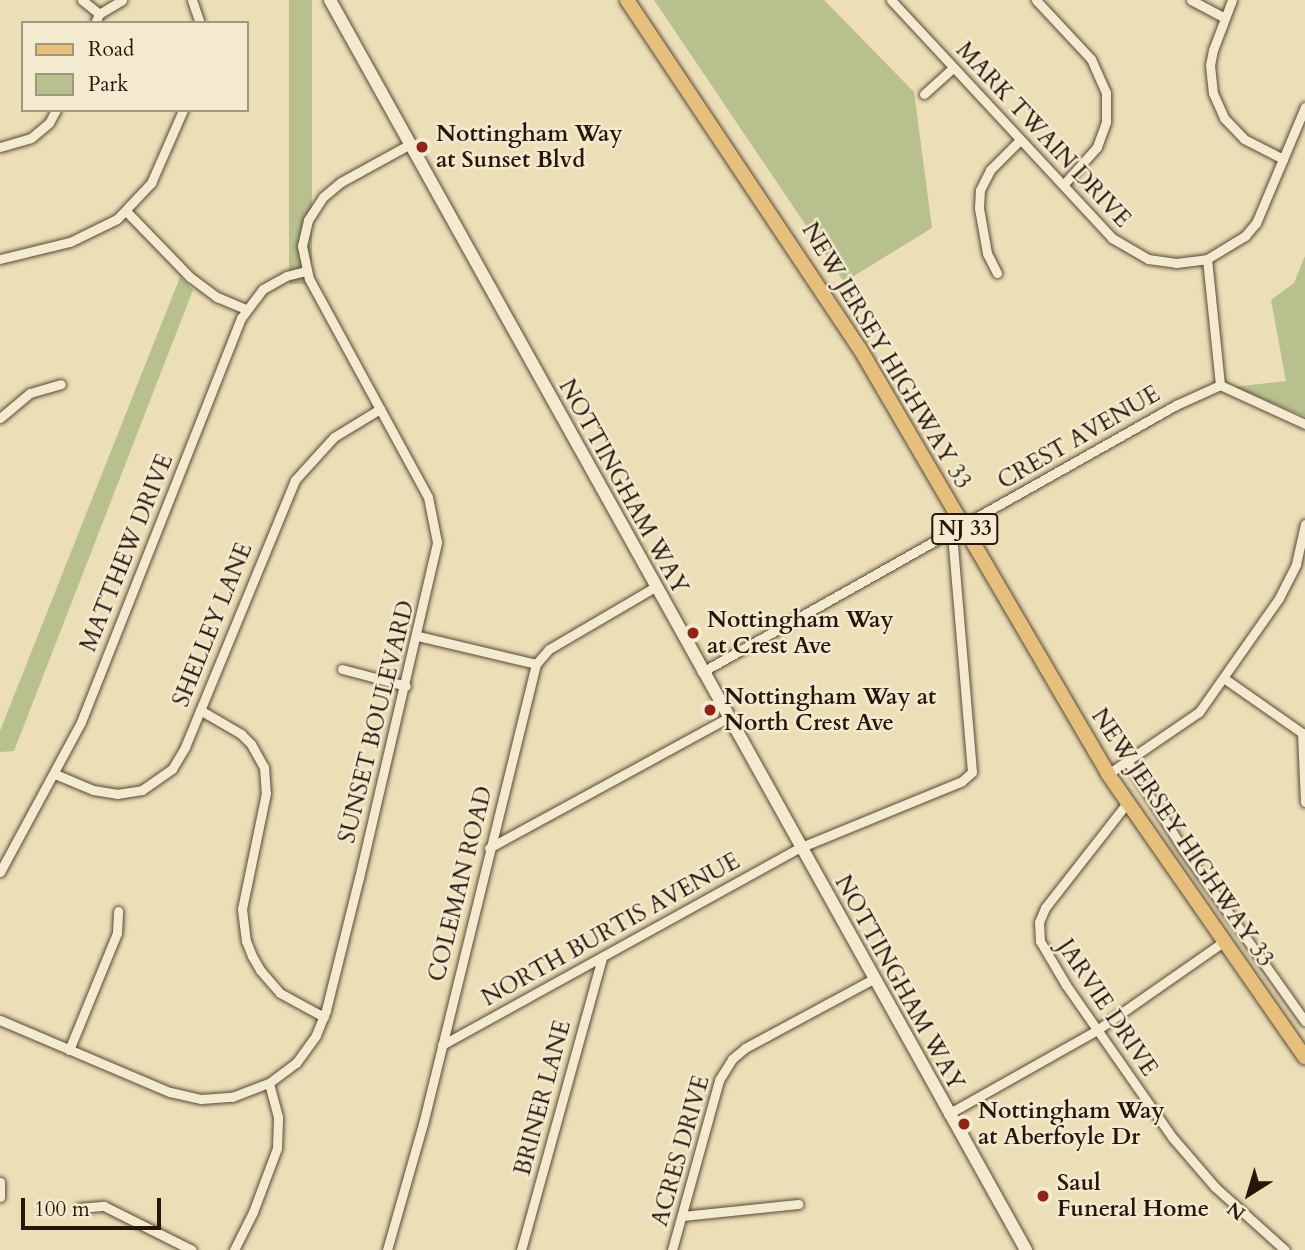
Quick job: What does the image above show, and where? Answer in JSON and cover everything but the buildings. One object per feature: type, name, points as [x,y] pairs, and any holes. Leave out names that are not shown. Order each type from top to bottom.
[{"type":"main road","name":"NEW JERSEY HIGHWAY 33","points":[[627,0],[860,349],[958,529],[1108,774],[1223,942],[1303,1049]]},
{"type":"street","points":[[82,0],[97,18],[122,0]]},
{"type":"street","points":[[192,0],[199,21]]},
{"type":"street","name":"NOTTINGHAM WAY","points":[[330,0],[799,848],[1026,1250]]},
{"type":"street","name":"MARK TWAIN DRIVE","points":[[891,0],[1112,238],[1134,253],[1176,263],[1207,259],[1234,244],[1256,223],[1305,107]]},
{"type":"street","points":[[1036,0],[1091,59],[1106,93],[1106,122],[1097,147],[1063,185]]},
{"type":"street","points":[[1191,0],[1224,18]]},
{"type":"street","points":[[1232,0],[1210,65],[1218,106],[1232,129],[1244,139],[1283,159]]},
{"type":"street","points":[[924,94],[953,68]]},
{"type":"street","points":[[0,147],[32,138],[49,123],[55,112]]},
{"type":"street","points":[[0,259],[85,237],[126,211],[160,167],[182,112]]},
{"type":"street","points":[[997,273],[987,253],[979,208],[980,190],[990,170],[1020,139]]},
{"type":"street","name":"SUNSET BOULEVARD","points":[[0,1020],[186,1097],[232,1097],[269,1083],[302,1056],[324,1017],[418,636],[436,557],[437,526],[428,497],[306,271],[304,233],[323,197],[341,182],[410,144]]},
{"type":"street","points":[[126,211],[202,287],[245,309]]},
{"type":"street","points":[[1207,259],[1220,385],[1305,424]]},
{"type":"street","name":"MATTHEW DRIVE","points":[[0,872],[81,722],[245,309],[274,281],[306,271]]},
{"type":"street","points":[[0,418],[30,393],[61,384]]},
{"type":"street","name":"CREST AVENUE","points":[[702,672],[1177,405],[1220,385]]},
{"type":"street","name":"SHELLEY LANE","points":[[55,774],[106,793],[142,790],[172,769],[200,710],[295,480],[334,437],[380,409]]},
{"type":"street","points":[[1108,774],[1187,723],[1224,679],[1289,581],[1305,523]]},
{"type":"street","name":"NORTH BURTIS AVENUE","points":[[442,1045],[799,848],[962,781],[972,772],[958,529]]},
{"type":"street","points":[[418,636],[536,664],[549,649],[655,587]]},
{"type":"street","name":"COLEMAN ROAD","points":[[387,1250],[442,1045],[536,664]]},
{"type":"street","points":[[342,669],[406,686]]},
{"type":"street","points":[[1224,679],[1303,733],[1305,802]]},
{"type":"street","points":[[200,710],[241,734],[251,744],[264,768],[266,793],[242,909],[243,925],[252,956],[260,970],[281,993],[324,1017]]},
{"type":"street","points":[[489,848],[727,718]]},
{"type":"street","points":[[1128,762],[1183,849],[1305,1021]]},
{"type":"street","name":"JARVIE DRIVE","points":[[1127,803],[1045,908],[1039,922],[1042,949],[1188,1157],[1215,1187],[1285,1250]]},
{"type":"street","points":[[69,1049],[117,933],[118,911]]},
{"type":"street","points":[[948,1114],[1097,1030],[1223,942]]},
{"type":"street","name":"BRINER LANE","points":[[521,1250],[602,957]]},
{"type":"street","name":"ACRES DRIVE","points":[[672,1250],[719,1080],[732,1059],[745,1048],[873,979]]},
{"type":"street","points":[[234,1250],[253,1212],[277,1148],[278,1117],[269,1083]]},
{"type":"street","points":[[0,1182],[0,1197]]},
{"type":"street","points":[[682,1216],[798,1204]]},
{"type":"street","points":[[79,1208],[104,1206],[192,1250]]},
{"type":"green space","points":[[289,0],[312,0],[312,284],[289,284]]},
{"type":"green space","points":[[654,0],[824,0],[914,92],[932,228],[844,282]]},
{"type":"green space","points":[[1305,256],[1305,416],[1234,387],[1286,381],[1271,300],[1294,283]]},
{"type":"green space","points":[[180,277],[193,290],[14,751],[0,752],[0,731]]},
{"type":"place","name":"Nottingham Way at Sunset Blvd","points":[[422,147]]},
{"type":"place","name":"Nottingham Way at Crest Ave","points":[[693,633]]},
{"type":"place","name":"Nottingham Way at North Crest Ave","points":[[710,710]]},
{"type":"place","name":"Nottingham Way at Aberfoyle Dr","points":[[964,1124]]},
{"type":"place","name":"Saul Funeral Home","points":[[1043,1196]]}]
